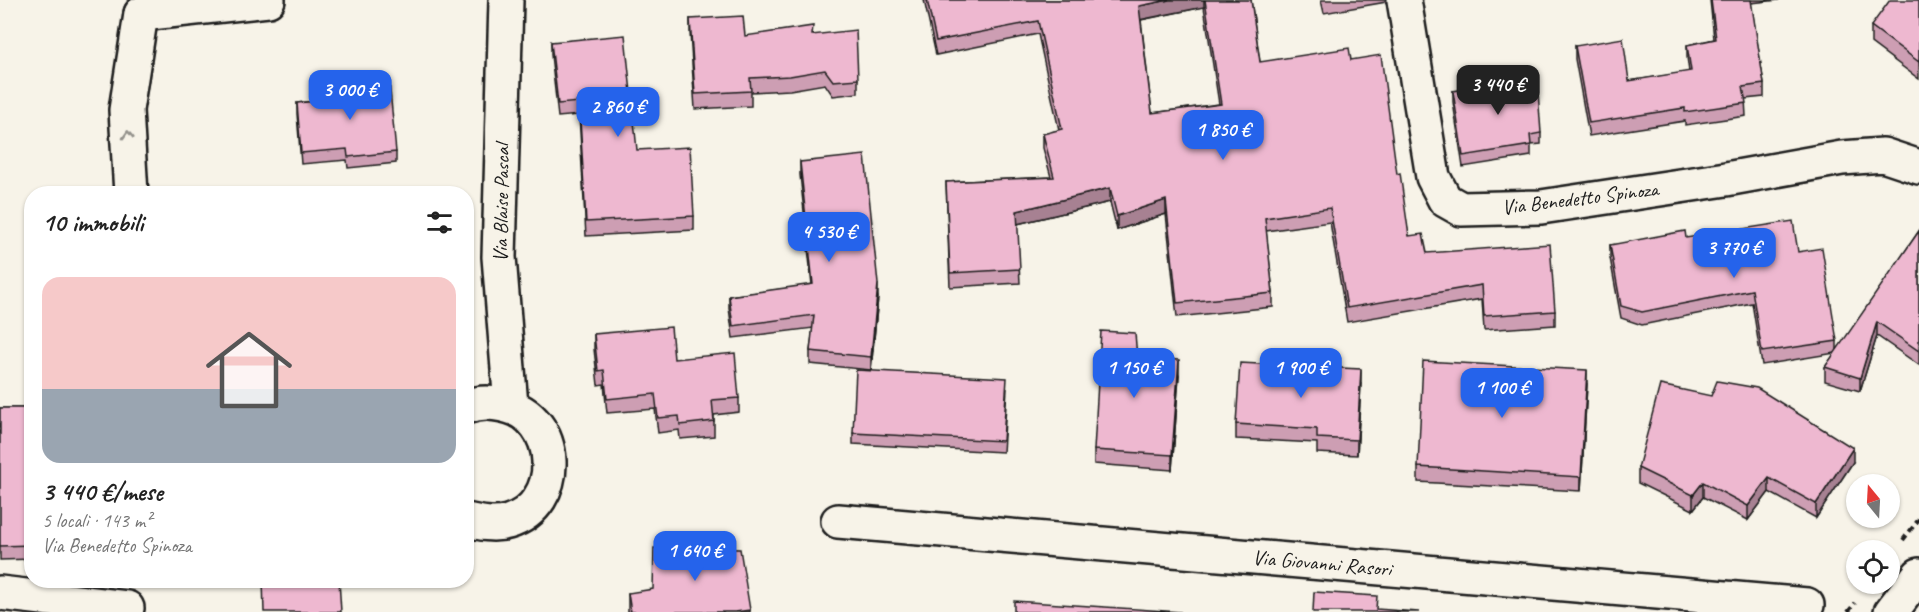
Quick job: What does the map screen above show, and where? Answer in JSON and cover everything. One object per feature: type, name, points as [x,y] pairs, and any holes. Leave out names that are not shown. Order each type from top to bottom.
[{"type":"street","points":[[131,186],[126,110],[133,7],[268,0]]},
{"type":"street","name":"Via Blaise Pascal","points":[[506,0],[499,257],[511,406]]},
{"type":"street","name":"Via Benedetto Spinoza","points":[[1404,0],[1433,177],[1444,200],[1461,209],[1542,207],[1726,179],[1842,158],[1883,155],[1919,167]]},
{"type":"street","points":[[474,404],[492,403],[511,406],[529,418],[543,434],[550,454],[549,476],[541,495],[527,512],[508,522],[487,525],[474,522]]},
{"type":"street","name":"Via Giovanni Rasori","points":[[838,521],[1807,605]]},
{"type":"street","points":[[1891,612],[1919,575]]},
{"type":"street","points":[[0,593],[127,600]]},
{"type":"path","points":[[1900,544],[1919,519]]},
{"type":"building","points":[[927,0],[1169,0],[1139,6],[1152,113],[1221,104],[1205,0],[1251,0],[1260,62],[1349,48],[1351,60],[1381,55],[1397,174],[1400,173],[1409,236],[1423,234],[1427,253],[1550,244],[1555,311],[1484,316],[1482,285],[1347,308],[1330,208],[1265,218],[1273,293],[1177,303],[1166,200],[1117,216],[1110,188],[1017,211],[1020,269],[950,273],[946,182],[1054,177],[1043,134],[1062,129],[1038,21],[936,41]]},
{"type":"building","points":[[1711,0],[1751,0],[1764,84],[1743,87],[1746,103],[1685,112],[1685,108],[1589,123],[1575,46],[1623,38],[1629,81],[1691,71],[1687,45],[1716,39]]},
{"type":"building","points":[[1890,0],[1919,0],[1919,62],[1871,26]]},
{"type":"building","points":[[743,16],[745,36],[813,26],[812,35],[856,30],[858,79],[833,81],[825,70],[790,76],[750,78],[751,91],[695,94],[690,19]]},
{"type":"building","points":[[625,35],[637,150],[690,147],[694,216],[586,222],[579,102],[558,104],[551,42]]},
{"type":"building","points":[[1537,78],[1541,133],[1530,135],[1531,145],[1463,156],[1453,91]]},
{"type":"building","points":[[389,80],[396,152],[348,157],[347,149],[301,153],[297,103],[337,99],[336,83]]},
{"type":"building","points":[[865,155],[878,284],[871,357],[810,351],[814,315],[733,326],[729,296],[813,284],[800,162]]},
{"type":"building","points":[[1793,221],[1798,252],[1822,248],[1837,341],[1762,352],[1752,290],[1642,312],[1621,306],[1610,245],[1685,231],[1686,238]]},
{"type":"building","points":[[1919,231],[1919,351],[1877,322],[1860,378],[1825,367]]},
{"type":"building","points":[[671,327],[674,359],[735,353],[739,398],[712,400],[714,421],[680,425],[679,416],[658,418],[655,394],[607,399],[604,370],[598,371],[594,334]]},
{"type":"building","points":[[1101,331],[1135,333],[1137,358],[1179,360],[1172,455],[1094,450]]},
{"type":"building","points":[[1423,361],[1587,370],[1581,477],[1418,467]]},
{"type":"building","points":[[1240,363],[1361,369],[1357,440],[1317,438],[1317,429],[1236,424]]},
{"type":"building","points":[[856,370],[1007,378],[1003,441],[853,433]]},
{"type":"building","points":[[1717,381],[1757,388],[1853,448],[1816,504],[1769,478],[1748,506],[1703,482],[1693,495],[1638,468],[1660,385],[1711,396]]},
{"type":"building","points":[[0,408],[24,408],[24,545],[0,546]]},
{"type":"building","points":[[654,548],[740,549],[750,610],[631,612],[628,593],[653,589]]},
{"type":"building","points":[[263,588],[340,588],[341,612],[264,612]]},
{"type":"building","points":[[1314,592],[1377,596],[1376,609],[1419,612],[1313,612]]},
{"type":"building","points":[[1014,601],[1181,612],[1014,612]]}]
